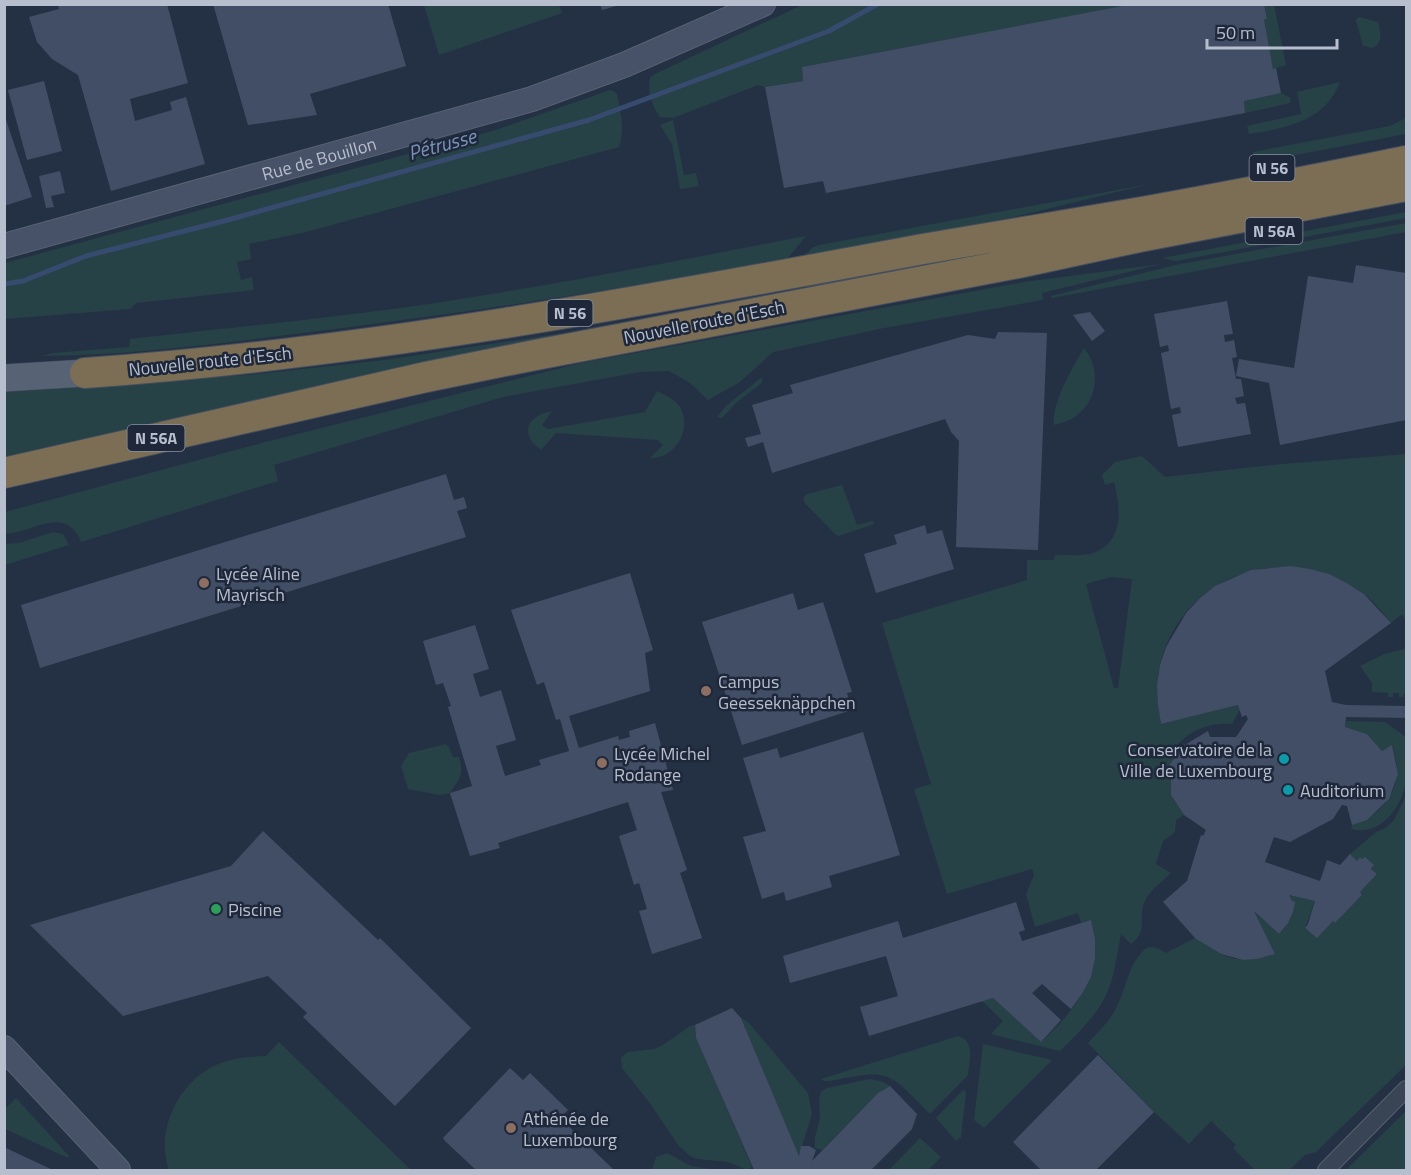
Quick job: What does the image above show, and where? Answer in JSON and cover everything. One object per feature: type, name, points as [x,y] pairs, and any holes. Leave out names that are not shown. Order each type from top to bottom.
[{"type":"highway","name":"N 56","points":[[1020,231],[1138,193],[1407,143]]},
{"type":"highway","name":"Nouvelle route d'Esch","points":[[85,373],[232,361],[435,334],[608,306],[1020,231],[1150,211],[1407,161]]},
{"type":"highway","name":"Nouvelle route d'Esch","points":[[4,473],[426,377],[632,335],[1018,263],[1139,237],[1407,186]]},
{"type":"highway","name":"N 56A","points":[[1018,263],[1142,256],[1407,206]]},
{"type":"highway","name":"N 56A","points":[[4,493],[166,454],[307,404]]},
{"type":"main road","name":"Nouvelle route d'Esch","points":[[4,378],[85,373]]},
{"type":"street","name":"Rue de Bouillon","points":[[4,246],[532,99],[624,66],[763,4]]},
{"type":"street","points":[[4,1048],[113,1168]]},
{"type":"street","points":[[1326,1170],[1407,1089]]},
{"type":"green space","points":[[424,5],[559,5],[562,13],[439,55]]},
{"type":"green space","points":[[802,5],[1133,5],[802,67],[803,81],[765,87],[758,85],[673,118],[660,117],[651,98],[650,77]]},
{"type":"green space","points":[[1264,5],[1274,5],[1286,65],[1273,69],[1264,19],[1267,18]]},
{"type":"green space","points":[[1359,17],[1378,22],[1380,40],[1373,48],[1363,46],[1356,20]]},
{"type":"green space","points":[[1340,82],[1325,106],[1302,121],[1249,134],[1247,126],[1301,114],[1297,92]]},
{"type":"green space","points":[[610,90],[617,94],[621,114],[622,134],[619,147],[306,232],[249,244],[251,259],[237,262],[241,280],[252,277],[254,290],[136,303],[130,309],[5,319],[5,263],[493,131]]},
{"type":"green space","points":[[1281,93],[1291,98],[1290,103],[1245,113],[1244,101]]},
{"type":"green space","points":[[1406,118],[1406,134],[1270,160],[1254,159],[1253,152],[1390,126]]},
{"type":"green space","points":[[673,120],[684,175],[696,173],[699,186],[680,189],[672,144],[660,125]]},
{"type":"green space","points":[[1150,184],[1010,218],[804,256],[819,245]]},
{"type":"green space","points":[[1406,212],[1406,218],[1176,261],[1162,258]]},
{"type":"green space","points":[[1406,223],[1406,232],[1052,298],[1051,296],[1175,265]]},
{"type":"green space","points":[[806,236],[787,259],[561,297],[226,343],[115,353],[42,356],[53,353],[129,347],[130,339],[449,301]]},
{"type":"green space","points":[[1161,264],[1042,293],[1043,300],[884,328],[773,352],[740,382],[708,400],[690,383],[669,371],[640,372],[503,397],[274,465],[278,481],[81,542],[75,531],[67,524],[58,522],[5,534],[5,512],[262,443],[581,363],[1024,282]]},
{"type":"green space","points":[[570,332],[5,457],[5,391],[258,374],[385,360]]},
{"type":"green space","points":[[1084,348],[1095,374],[1093,393],[1089,402],[1076,416],[1069,421],[1054,425],[1059,396]]},
{"type":"green space","points":[[762,377],[762,382],[737,402],[722,418],[717,417],[727,405]]},
{"type":"green space","points":[[657,391],[678,404],[684,424],[683,433],[674,448],[659,457],[650,458],[663,445],[658,440],[556,433],[541,450],[530,438],[529,426],[532,421],[544,413],[552,411],[542,425],[548,429],[645,412]]},
{"type":"green space","points":[[1406,454],[1406,621],[1402,614],[1391,623],[1363,593],[1334,577],[1303,568],[1272,568],[1242,574],[1214,588],[1190,608],[1172,634],[1160,665],[1158,694],[1161,724],[1238,705],[1240,710],[1232,724],[1217,724],[1190,734],[1178,744],[1182,748],[1168,767],[1171,770],[1171,795],[1184,815],[1176,820],[1175,832],[1163,841],[1156,864],[1171,873],[1147,897],[1143,907],[1140,934],[1136,939],[1131,944],[1121,934],[1112,979],[1103,1001],[1086,1024],[1060,1051],[991,1034],[1003,1021],[982,1001],[993,998],[1041,1042],[1067,1016],[1085,988],[1090,973],[1094,957],[1091,921],[1081,923],[1078,913],[1035,927],[1026,894],[1034,875],[1032,869],[947,894],[914,789],[931,784],[882,623],[1027,580],[1027,560],[1054,560],[1055,555],[1089,554],[1103,548],[1115,533],[1118,523],[1119,513],[1114,482],[1105,485],[1102,475],[1115,462],[1142,456],[1165,477],[1271,465]],"holes":[[[1111,577],[1132,579],[1118,688],[1114,688],[1086,584]]]},
{"type":"green space","points":[[842,485],[857,525],[873,521],[874,524],[839,536],[804,502],[804,497],[807,494]]},
{"type":"green space","points":[[53,532],[63,534],[69,545],[5,565],[5,544],[19,543]]},
{"type":"green space","points":[[1406,649],[1406,693],[1403,697],[1399,697],[1399,693],[1393,693],[1393,697],[1388,697],[1388,693],[1372,692],[1372,683],[1360,666],[1384,654]]},
{"type":"green space","points":[[1346,721],[1385,722],[1406,737],[1407,773],[1403,794],[1387,819],[1371,829],[1351,829],[1352,825],[1376,813],[1388,800],[1397,771],[1393,746],[1382,751],[1367,734],[1345,727]]},
{"type":"green space","points":[[446,744],[453,757],[459,757],[461,768],[459,780],[450,793],[439,795],[408,789],[401,766],[409,753]]},
{"type":"green space","points":[[1406,796],[1406,1065],[1316,1152],[1305,1155],[1289,1170],[1255,1170],[1233,1148],[1236,1145],[1211,1121],[1189,1144],[1154,1112],[1088,1043],[1114,1011],[1137,959],[1148,947],[1157,948],[1166,953],[1195,938],[1219,953],[1233,958],[1254,959],[1275,954],[1254,911],[1279,934],[1291,916],[1292,906],[1289,895],[1315,901],[1305,928],[1317,937],[1333,921],[1335,923],[1362,895],[1360,892],[1377,874],[1371,869],[1374,865],[1360,857],[1357,861],[1350,854],[1394,820]]},
{"type":"green space","points":[[741,1018],[748,1022],[808,1093],[812,1114],[799,1156]]},
{"type":"green space","points":[[695,1025],[696,1038],[752,1167],[747,1170],[728,1162],[690,1156],[679,1146],[622,1068],[621,1058],[627,1052],[654,1049]]},
{"type":"green space","points":[[958,1036],[967,1042],[969,1047],[968,1075],[930,1114],[905,1089],[886,1076],[864,1075],[829,1081],[821,1079]]},
{"type":"green space","points":[[279,1042],[411,1170],[169,1170],[165,1156],[167,1126],[172,1111],[189,1085],[218,1064],[238,1058],[266,1056]]},
{"type":"green space","points":[[983,1044],[1052,1060],[984,1128],[974,1120]]},
{"type":"green space","points":[[870,1079],[890,1086],[878,1093],[822,1150],[815,1148],[821,1092],[827,1088]]},
{"type":"green space","points":[[964,1089],[966,1093],[961,1137],[956,1141],[936,1118]]},
{"type":"green space","points":[[16,1098],[69,1156],[68,1158],[5,1129],[5,1109]]},
{"type":"green space","points":[[1406,1111],[1406,1170],[1346,1170]]},
{"type":"green space","points":[[920,1138],[941,1157],[928,1170],[889,1170]]},
{"type":"green space","points":[[667,1153],[691,1166],[718,1170],[652,1170],[656,1157]]},
{"type":"building","points":[[58,4],[167,4],[188,83],[130,99],[135,121],[172,110],[170,102],[186,97],[205,164],[111,191],[78,75],[52,59],[37,42],[29,17],[59,9]]},
{"type":"building","points":[[213,4],[388,4],[406,66],[310,94],[317,115],[248,125]]},
{"type":"building","points":[[600,4],[620,4],[620,5],[602,10]]},
{"type":"building","points":[[1133,4],[1264,4],[1267,19],[1264,19],[1273,69],[1276,68],[1281,93],[1244,101],[1245,113],[826,193],[823,181],[784,188],[765,87],[803,81],[802,67]]},
{"type":"building","points":[[44,81],[62,151],[27,160],[8,90]]},
{"type":"building","points":[[4,114],[32,197],[4,206]]},
{"type":"building","points":[[60,171],[65,193],[51,196],[54,207],[46,208],[39,176]]},
{"type":"building","points":[[1356,265],[1406,273],[1406,420],[1280,445],[1269,383],[1236,376],[1239,359],[1294,368],[1308,276],[1353,283]]},
{"type":"building","points":[[1227,301],[1233,334],[1224,335],[1225,342],[1234,340],[1237,357],[1232,358],[1236,379],[1241,379],[1244,396],[1235,398],[1237,404],[1245,403],[1251,434],[1178,447],[1172,415],[1181,413],[1180,407],[1171,409],[1161,353],[1169,351],[1168,345],[1160,347],[1154,314]]},
{"type":"building","points":[[1090,312],[1105,331],[1092,341],[1073,315]]},
{"type":"building","points":[[998,332],[1047,333],[1038,550],[956,547],[959,441],[951,432],[945,419],[772,473],[763,442],[748,447],[745,438],[761,434],[752,405],[793,393],[790,385],[968,335],[995,339]]},
{"type":"building","name":"Lycée Aline Mayrisch","points":[[446,474],[454,500],[464,497],[467,508],[457,511],[466,537],[40,668],[21,605]]},
{"type":"building","points":[[925,525],[927,534],[942,530],[954,569],[876,593],[864,554],[897,544],[894,535]]},
{"type":"building","name":"Conservatoire de la Ville de Luxembourg","points":[[1291,566],[1329,574],[1347,583],[1364,594],[1391,623],[1325,671],[1332,702],[1346,705],[1406,706],[1406,718],[1346,717],[1345,727],[1367,734],[1382,751],[1392,745],[1398,774],[1389,799],[1367,820],[1352,825],[1347,806],[1342,805],[1333,819],[1290,842],[1274,837],[1265,862],[1320,881],[1327,860],[1340,865],[1350,854],[1357,861],[1360,857],[1362,859],[1365,857],[1374,865],[1371,869],[1377,874],[1360,892],[1362,895],[1317,938],[1305,928],[1315,901],[1289,895],[1295,902],[1293,912],[1279,934],[1254,911],[1275,954],[1243,960],[1221,954],[1195,938],[1163,902],[1187,881],[1201,835],[1203,836],[1206,830],[1184,815],[1171,795],[1171,770],[1168,767],[1183,746],[1208,731],[1210,737],[1236,737],[1248,719],[1246,715],[1242,717],[1238,705],[1161,724],[1157,685],[1166,647],[1186,613],[1200,598],[1215,586],[1251,570]]},
{"type":"building","name":"Lycée Michel Rodange","points":[[630,573],[653,650],[645,653],[650,691],[569,716],[579,748],[618,736],[619,740],[630,737],[629,731],[655,723],[673,790],[661,792],[687,870],[680,873],[702,938],[652,954],[639,911],[647,909],[639,883],[634,885],[619,836],[637,830],[628,802],[498,843],[500,848],[470,856],[450,793],[472,786],[448,707],[451,706],[443,683],[436,685],[423,641],[475,625],[489,669],[473,674],[480,697],[501,690],[516,740],[496,746],[505,776],[541,765],[539,760],[569,751],[560,719],[556,720],[544,682],[537,685],[511,610]]},
{"type":"building","name":"Lycée Michel Rodange","points":[[793,593],[798,610],[823,602],[852,692],[847,693],[852,710],[742,745],[702,622]]},
{"type":"building","points":[[863,732],[900,855],[829,876],[832,887],[786,901],[784,892],[762,899],[743,837],[766,831],[743,758],[777,748],[780,758]]},
{"type":"building","name":"Piscine","points":[[263,831],[378,940],[380,938],[471,1028],[395,1106],[303,1017],[307,1013],[268,976],[123,1016],[30,925],[231,866]]},
{"type":"building","points":[[1016,902],[1025,930],[1019,932],[1022,941],[1091,920],[1095,939],[1095,958],[1091,977],[1071,1009],[1042,984],[1032,993],[1061,1020],[1041,1042],[993,998],[869,1036],[860,1007],[898,996],[886,956],[790,983],[783,956],[898,921],[903,938]]},
{"type":"building","points":[[732,1008],[741,1018],[799,1156],[801,1146],[809,1146],[816,1150],[812,1161],[878,1093],[890,1086],[917,1114],[912,1129],[871,1170],[754,1170],[696,1038],[695,1025]]},
{"type":"building","points":[[1098,1055],[1154,1112],[1096,1170],[1041,1170],[1013,1142]]},
{"type":"building","name":"Athénée de Luxembourg","points":[[510,1068],[523,1080],[530,1073],[568,1110],[560,1118],[614,1170],[476,1170],[445,1141],[443,1138]]},
{"type":"building","points":[[6,1148],[53,1170],[5,1170]]},
{"type":"waterway","name":"Pétrusse","points":[[4,284],[23,281],[86,256],[224,221],[589,120],[829,31],[878,4]]},
{"type":"place","name":"Lycée Aline Mayrisch","points":[[204,583]]},
{"type":"place","name":"Campus Geesseknäppchen","points":[[706,691]]},
{"type":"place","name":"Conservatoire de la Ville de Luxembourg","points":[[1284,759]]},
{"type":"place","name":"Lycée Michel Rodange","points":[[602,763]]},
{"type":"place","name":"Auditorium","points":[[1288,790]]},
{"type":"place","name":"Piscine","points":[[216,909]]},
{"type":"place","name":"Athénée de Luxembourg","points":[[511,1128]]}]
